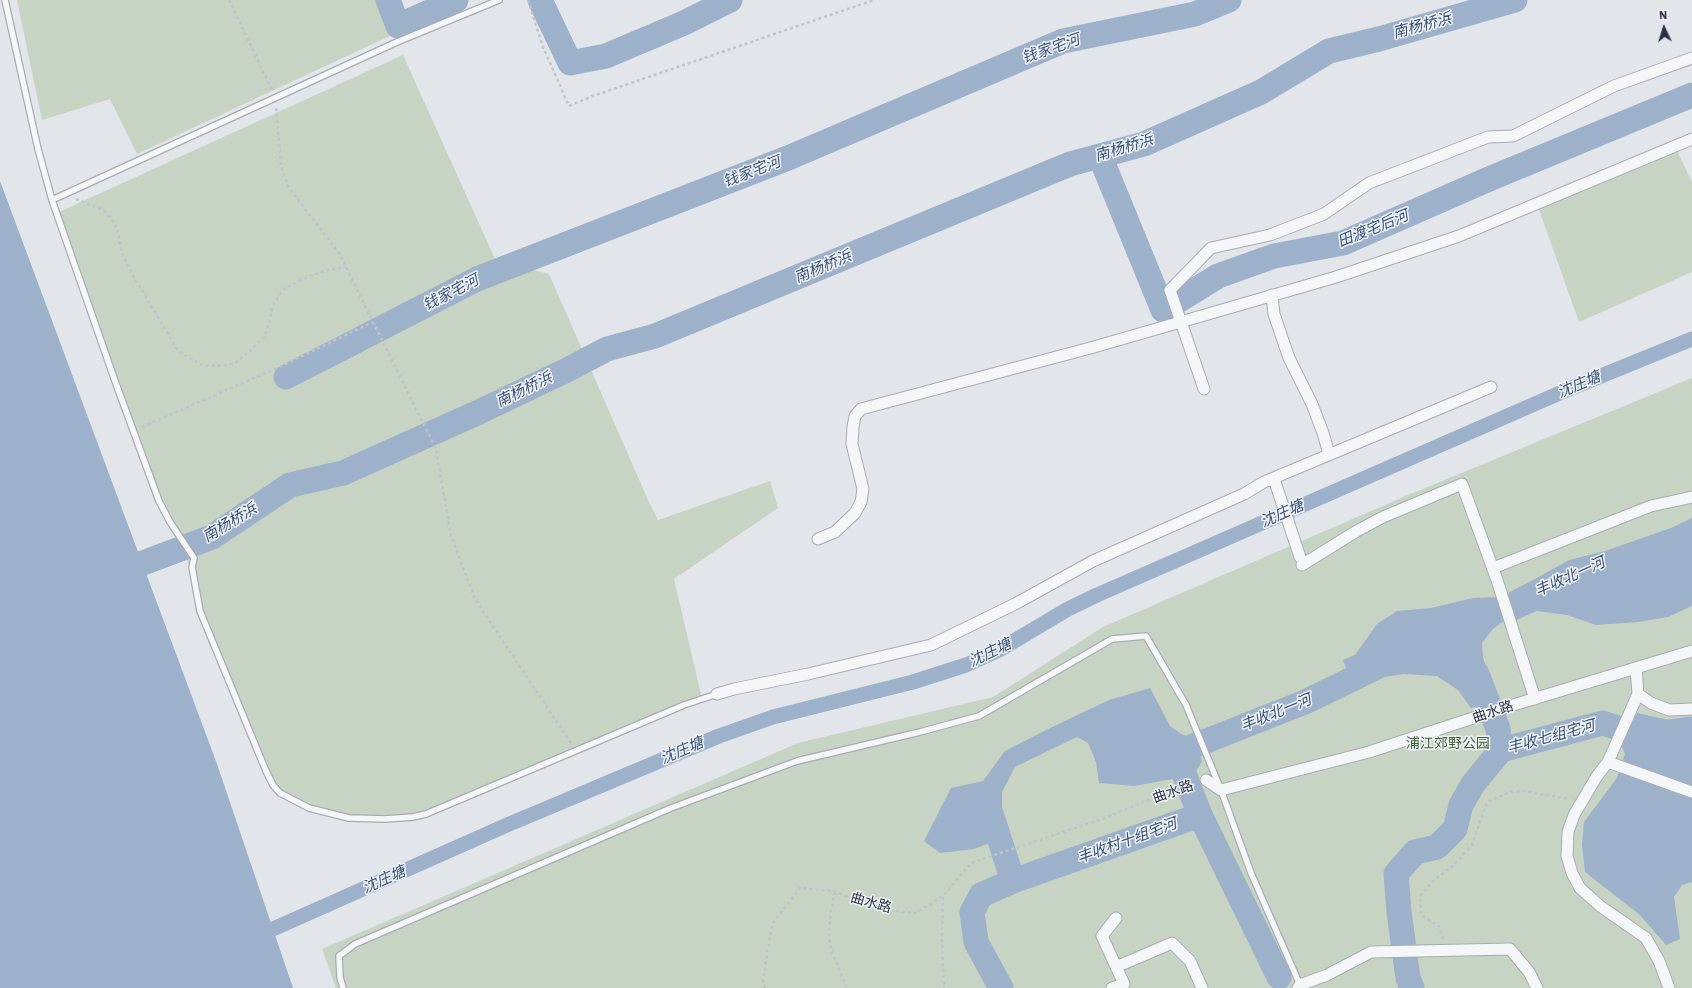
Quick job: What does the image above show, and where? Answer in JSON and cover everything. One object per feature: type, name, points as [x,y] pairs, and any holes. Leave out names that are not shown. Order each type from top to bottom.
[{"type":"street","points":[[1204,388],[1170,290],[1211,248],[1270,235],[1324,214],[1369,183],[1488,137],[1513,136],[1614,86],[1692,58]]},
{"type":"street","points":[[818,539],[835,532],[855,514],[861,502],[862,489],[852,444],[855,416],[861,409],[1094,347],[1179,319],[1336,277],[1459,236],[1692,139]]},
{"type":"street","points":[[1272,295],[1274,314],[1289,358],[1312,404],[1324,433],[1329,454]]},
{"type":"street","points":[[717,694],[734,688],[808,674],[931,645],[1015,604],[1093,561],[1244,494],[1264,482],[1275,482],[1329,454],[1491,387]]},
{"type":"street","points":[[1275,482],[1301,561],[1383,517],[1462,484],[1493,568],[1535,699]]},
{"type":"street","points":[[1493,568],[1651,506],[1692,497]]},
{"type":"street","name":"曲水路","points":[[1206,780],[1221,790],[1369,752],[1510,706],[1692,652]]},
{"type":"street","points":[[1636,668],[1638,694],[1608,762],[1597,776],[1574,815],[1568,832],[1567,856],[1572,873],[1580,888],[1600,906],[1646,938],[1659,961],[1669,988]]},
{"type":"street","points":[[1638,694],[1651,704],[1669,710],[1692,709]]},
{"type":"street","points":[[1608,762],[1690,791]]},
{"type":"street","points":[[1112,988],[1124,984],[1102,936],[1116,918]]},
{"type":"street","points":[[1116,967],[1172,943],[1190,961],[1202,988]]},
{"type":"street","points":[[1299,987],[1327,975],[1371,952],[1510,949],[1529,972],[1536,988]]},
{"type":"lane","points":[[5,0],[38,149],[52,200],[159,501],[182,542],[194,558],[192,567],[200,611],[266,771],[280,793],[296,802],[326,814],[349,818],[385,819],[413,817],[426,814],[576,750],[717,694]]},
{"type":"lane","points":[[52,200],[396,42],[499,0]]},
{"type":"lane","points":[[343,988],[340,977],[338,956],[355,944],[671,808],[797,761],[920,732],[979,716],[1112,640],[1146,636],[1186,705],[1221,790],[1251,873],[1299,987]]},
{"type":"path","points":[[229,0],[275,98],[282,166],[289,188],[339,253],[436,449],[451,536],[475,598],[576,750]]},
{"type":"path","points":[[528,0],[543,47],[569,106],[594,96],[874,0]]},
{"type":"path","points":[[65,194],[103,210],[114,222],[122,253],[134,277],[179,352],[202,365],[218,366],[235,362],[250,351],[265,336],[274,303],[285,288],[327,270],[346,267]]},
{"type":"path","points":[[133,431],[277,368],[373,322]]},
{"type":"path","name":"曲水路","points":[[765,988],[763,980],[772,924],[800,888],[836,892],[881,909],[916,913],[943,896],[971,863],[1108,817],[1155,797],[1206,780]]},
{"type":"path","points":[[1446,951],[1439,926],[1420,915],[1420,896],[1433,881],[1455,864],[1472,845],[1487,802],[1510,792],[1524,791],[1581,801]]},
{"type":"path","points":[[836,892],[831,910],[829,933],[831,950],[847,988]]},
{"type":"path","points":[[943,896],[942,939],[944,988]]},
{"type":"green space","points":[[17,0],[381,0],[394,34],[137,154],[110,99],[42,120]]},
{"type":"green space","points":[[403,55],[495,259],[549,274],[658,520],[770,481],[778,508],[674,579],[702,699],[413,817],[326,814],[273,785],[263,765],[200,602],[182,542],[136,439],[57,213]]},
{"type":"green space","points":[[1675,146],[1692,182],[1692,272],[1579,322],[1537,204]]},
{"type":"green space","name":"浦江郊野公园","points":[[1692,378],[1692,988],[336,988],[322,949],[798,743],[993,697],[1103,627],[1408,495]]},
{"type":"water","points":[[0,181],[217,764],[293,988],[0,988]]},
{"type":"water","points":[[1692,518],[1692,606],[1668,617],[1639,622],[1596,625],[1567,615],[1537,611],[1516,620],[1508,593],[1569,560],[1605,551],[1671,528]]},
{"type":"water","points":[[1498,597],[1505,620],[1493,629],[1482,643],[1483,658],[1499,703],[1471,708],[1458,690],[1437,676],[1403,674],[1373,679],[1354,689],[1343,660],[1355,655],[1377,624],[1397,611],[1431,608],[1473,598]]},
{"type":"water","points":[[1150,688],[1170,726],[1181,734],[1192,738],[1202,761],[1194,775],[1134,786],[1099,783],[1096,762],[1088,743],[1077,737],[1015,767],[1002,792],[1002,819],[1006,837],[974,849],[940,853],[924,841],[951,788],[983,781],[1005,751],[1109,700]]},
{"type":"water","points":[[1637,713],[1669,720],[1692,719],[1692,882],[1682,885],[1674,897],[1680,939],[1666,945],[1640,915],[1585,872],[1582,845],[1584,822],[1617,778],[1625,754],[1622,746]]},
{"type":"waterway","name":"钱家宅河","points":[[388,0],[398,26],[456,0]]},
{"type":"waterway","name":"钱家宅河","points":[[540,0],[570,63],[606,56],[684,23],[730,0]]},
{"type":"waterway","name":"钱家宅河","points":[[286,377],[477,279],[788,158],[1063,41],[1195,14],[1229,0]]},
{"type":"waterway","name":"南杨桥浜","points":[[143,563],[212,537],[290,485],[343,473],[479,412],[607,349],[655,336],[1070,164],[1144,144],[1261,92],[1329,51],[1379,39],[1515,0]]},
{"type":"waterway","name":"田渡宅后河","points":[[1100,156],[1163,310],[1218,276],[1274,256],[1343,243],[1489,179],[1692,95]]},
{"type":"waterway","name":"沈庄塘","points":[[273,929],[507,825],[719,736],[773,717],[913,682],[966,665],[999,650],[1068,609],[1097,595],[1569,389],[1692,339]]},
{"type":"waterway","name":"丰收北一河","points":[[1168,762],[1176,753],[1305,702],[1381,665]]},
{"type":"waterway","points":[[1477,674],[1498,729],[1501,750]]},
{"type":"waterway","name":"丰收七组宅河","points":[[1412,988],[1408,978],[1399,912],[1396,874],[1415,852],[1437,847],[1455,829],[1461,805],[1473,784],[1501,750],[1603,723],[1641,736],[1692,729]]},
{"type":"waterway","points":[[1176,753],[1200,815]]},
{"type":"waterway","name":"丰收北一河","points":[[989,807],[1013,881]]},
{"type":"waterway","name":"丰收村十组宅河","points":[[1001,988],[976,942],[972,912],[981,895],[1013,881],[1200,815],[1279,977]]}]
